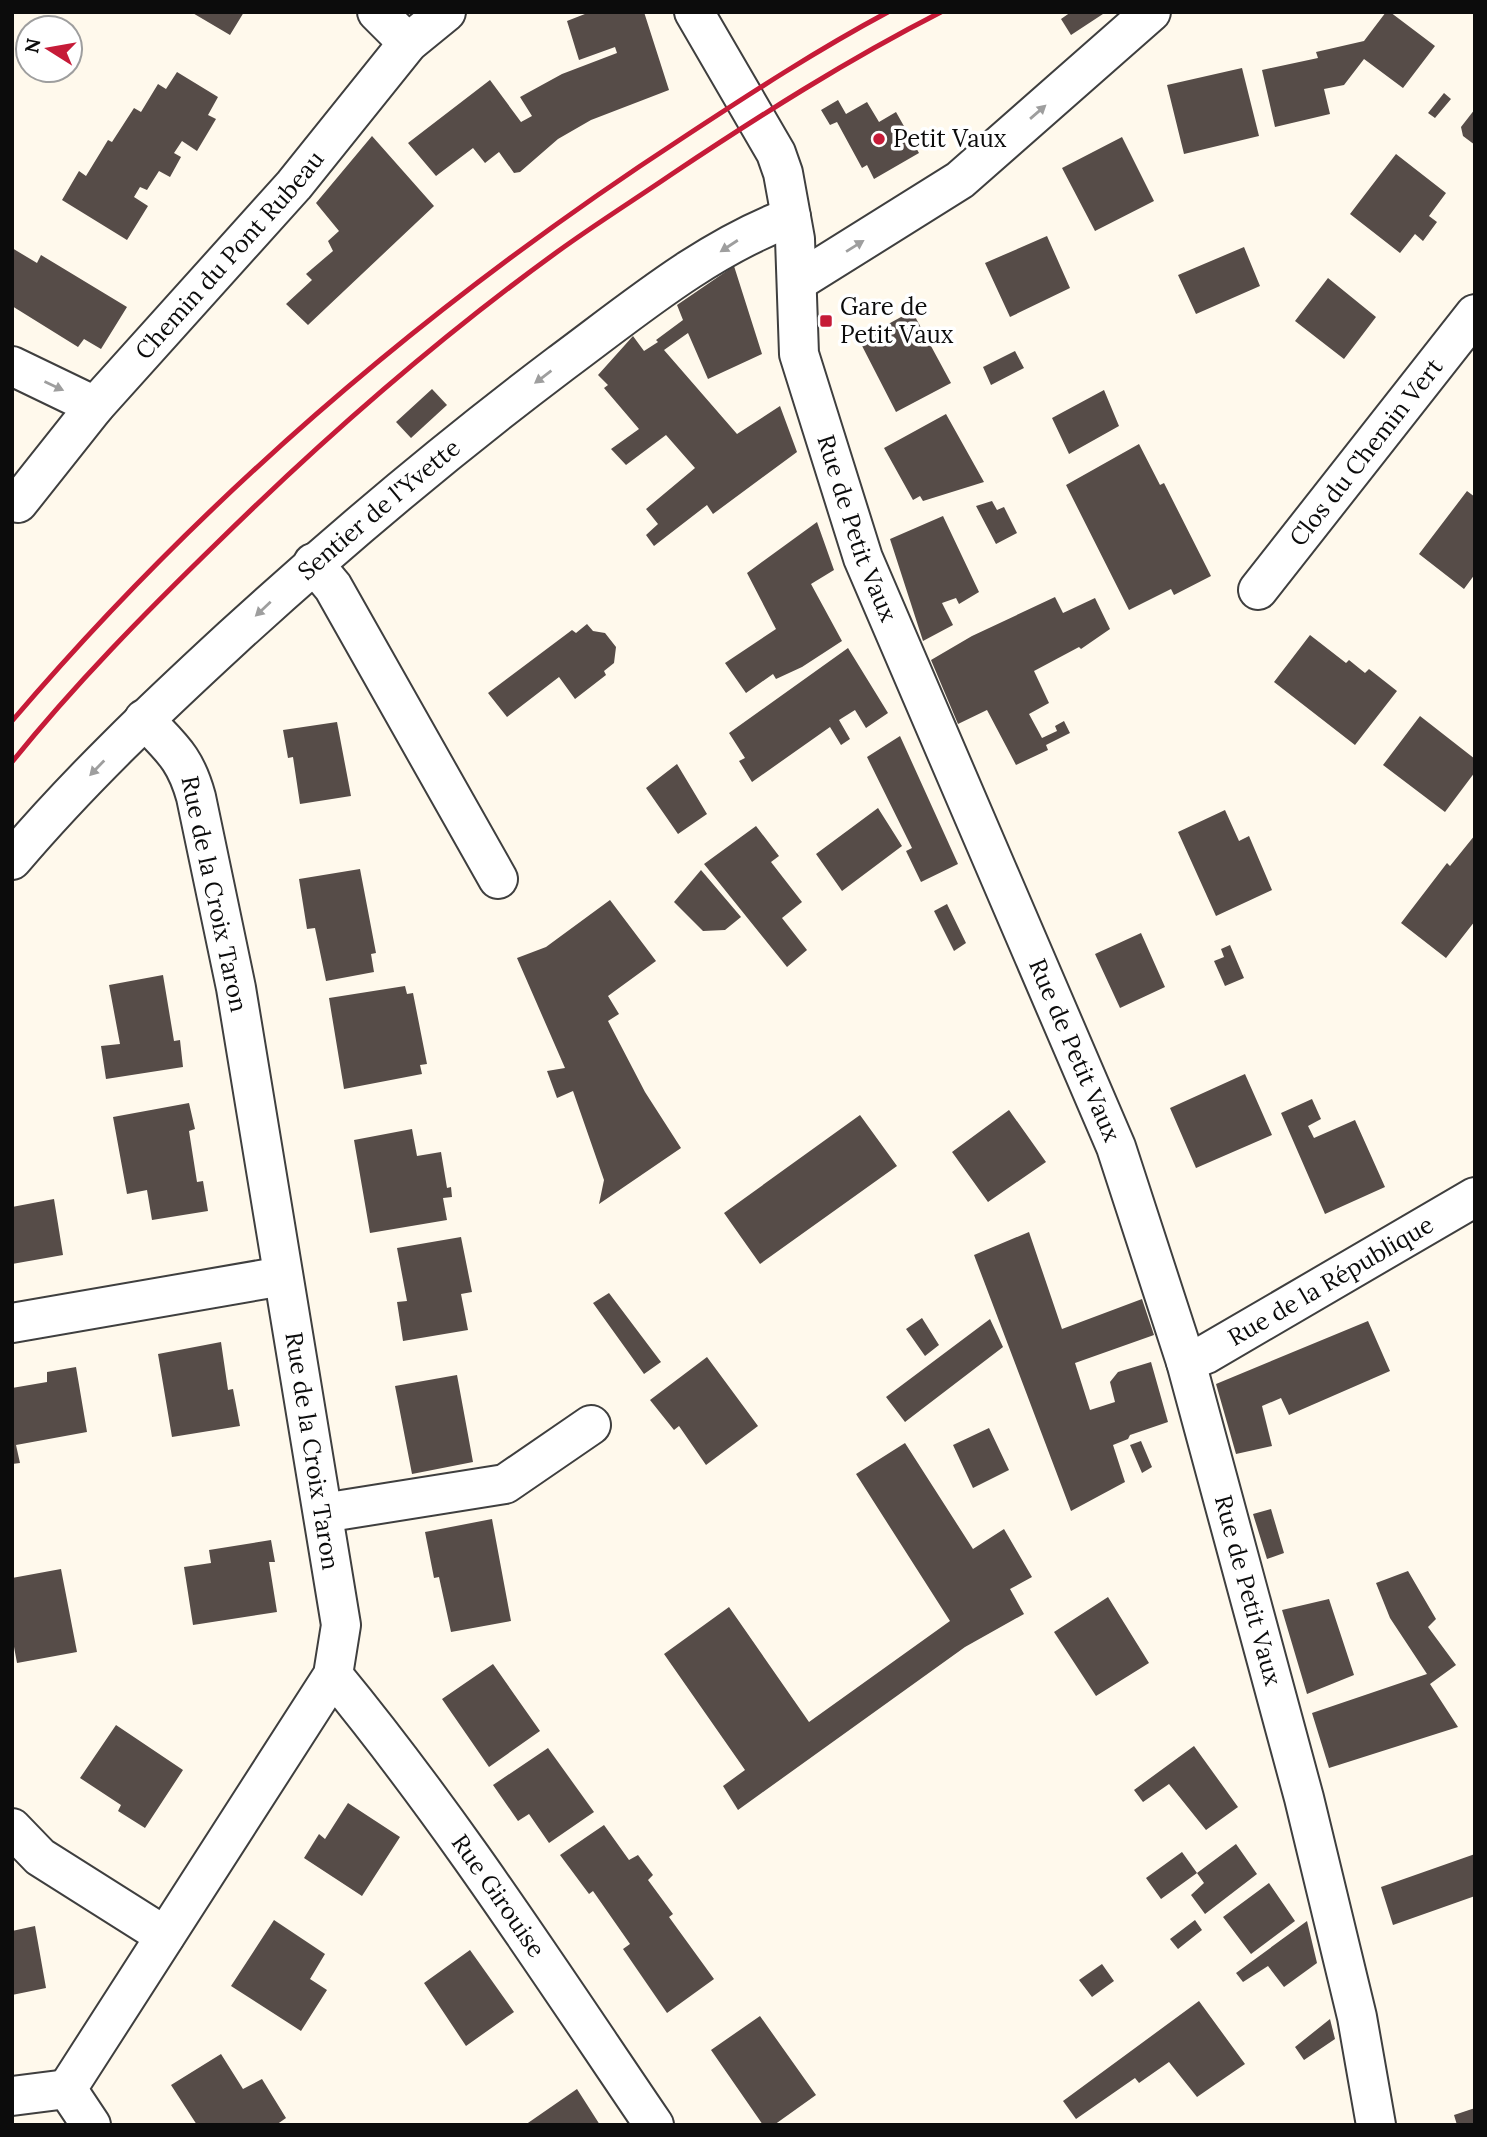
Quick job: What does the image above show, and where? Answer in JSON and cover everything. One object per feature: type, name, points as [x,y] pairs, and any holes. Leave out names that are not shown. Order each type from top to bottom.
[{"type":"street","points":[[377,12],[408,43]]},
{"type":"street","name":"Chemin du Pont Rubeau","points":[[18,503],[95,406],[294,185],[408,43],[446,12]]},
{"type":"street","name":"Rue de Petit Vaux","points":[[694,12],[776,153],[791,217],[797,282],[799,354],[863,558],[1116,1147],[1186,1362],[1304,1798],[1357,2017],[1376,2125]]},
{"type":"street","points":[[797,282],[960,180],[1151,12]]},
{"type":"street","name":"Sentier de l'Yvette","points":[[12,860],[144,719],[313,563],[512,400],[645,301],[746,234],[791,217]]},
{"type":"street","name":"Clos du Chemin Vert","points":[[1258,590],[1475,314]]},
{"type":"street","points":[[12,366],[95,406]]},
{"type":"street","points":[[313,563],[333,587],[498,879]]},
{"type":"street","name":"Rue de la Croix Taron","points":[[67,2089],[333,1675],[341,1625],[236,988],[196,797],[188,769],[169,743],[144,719]]},
{"type":"street","name":"Rue de la République","points":[[1186,1362],[1206,1354],[1475,1197]]},
{"type":"street","points":[[12,1323],[284,1276]]},
{"type":"street","points":[[323,1513],[505,1484],[591,1425]]},
{"type":"street","name":"Rue Girouise","points":[[333,1675],[388,1742],[457,1835],[654,2125]]},
{"type":"street","points":[[12,1828],[40,1857],[165,1936]]},
{"type":"street","points":[[12,2096],[67,2089],[91,2125]]},
{"type":"building","points":[[191,12],[244,12],[230,35]]},
{"type":"building","points":[[590,12],[644,12],[669,90],[591,120],[558,139],[520,172],[514,173],[499,152],[485,163],[473,148],[436,176],[408,143],[490,80],[521,122],[532,116],[520,97],[562,74],[617,53],[615,47],[579,60],[567,21]]},
{"type":"building","points":[[1071,12],[1106,12],[1071,35],[1061,19]]},
{"type":"building","points":[[1386,12],[1390,12],[1435,46],[1403,88],[1364,59],[1344,85],[1324,89],[1330,114],[1275,127],[1262,70],[1318,58],[1316,52],[1364,41]]},
{"type":"building","points":[[1242,68],[1259,136],[1184,154],[1167,85]]},
{"type":"building","points":[[177,72],[218,97],[208,115],[216,119],[197,151],[182,141],[174,153],[181,157],[170,177],[159,171],[147,190],[140,187],[134,197],[148,206],[127,240],[62,200],[79,171],[86,176],[108,140],[112,142],[134,108],[141,112],[158,84],[166,89]]},
{"type":"building","points":[[1444,93],[1451,99],[1435,118],[1428,113]]},
{"type":"building","name":"Petit Vaux","points":[[838,100],[846,114],[867,102],[879,122],[896,112],[919,153],[874,179],[867,165],[862,168],[837,122],[830,125],[821,110]]},
{"type":"building","points":[[1475,109],[1475,145],[1463,136],[1461,127]]},
{"type":"building","points":[[372,136],[434,206],[308,325],[286,304],[312,280],[306,274],[333,251],[328,241],[339,231],[316,203]]},
{"type":"building","points":[[1122,137],[1154,201],[1095,231],[1062,168]]},
{"type":"building","points":[[1396,154],[1446,193],[1429,216],[1437,222],[1423,241],[1415,234],[1400,253],[1350,214]]},
{"type":"building","points":[[1047,236],[1070,288],[1010,317],[985,263]]},
{"type":"building","points":[[1244,247],[1260,286],[1196,314],[1178,275]]},
{"type":"building","points":[[12,248],[37,263],[41,255],[127,307],[101,349],[84,339],[78,347],[12,306]]},
{"type":"building","points":[[734,266],[762,354],[708,379],[688,333],[664,350],[737,434],[780,406],[797,452],[713,514],[707,505],[654,546],[646,535],[658,524],[646,509],[695,468],[666,435],[626,465],[611,449],[639,429],[604,388],[608,385],[598,375],[633,336],[644,351],[658,342],[656,340],[683,320],[677,305]]},
{"type":"building","points":[[1328,278],[1376,317],[1344,359],[1295,321]]},
{"type":"building","points":[[912,311],[951,383],[896,412],[859,340]]},
{"type":"building","points":[[1015,351],[1024,368],[991,385],[983,367]]},
{"type":"building","points":[[432,389],[447,405],[411,438],[396,422]]},
{"type":"building","points":[[1104,390],[1119,426],[1069,454],[1052,418]]},
{"type":"building","points":[[946,414],[984,482],[923,501],[920,496],[913,500],[884,448]]},
{"type":"building","points":[[1139,444],[1160,485],[1164,483],[1211,576],[1174,595],[1171,589],[1129,610],[1066,485]]},
{"type":"building","points":[[1467,491],[1475,497],[1475,574],[1464,589],[1419,554]]},
{"type":"building","points":[[992,501],[997,510],[1004,507],[1017,533],[996,544],[976,506]]},
{"type":"building","points":[[943,516],[979,592],[959,604],[956,598],[942,603],[953,625],[923,641],[890,539]]},
{"type":"building","points":[[817,522],[834,570],[811,584],[842,641],[802,667],[776,679],[773,674],[746,693],[725,663],[776,629],[747,573]]},
{"type":"building","points":[[1055,597],[1063,613],[1095,598],[1110,629],[1081,649],[1079,647],[1034,671],[1049,703],[1029,714],[1042,738],[1057,731],[1055,726],[1064,721],[1070,733],[1046,745],[1048,750],[1016,765],[987,710],[958,724],[931,660],[972,636]]},
{"type":"building","points":[[587,624],[593,631],[605,633],[616,647],[614,663],[604,671],[606,675],[575,699],[559,677],[507,717],[488,693],[572,630],[576,633]]},
{"type":"building","points":[[1310,635],[1346,663],[1349,660],[1365,673],[1369,669],[1397,691],[1355,745],[1274,682]]},
{"type":"building","points":[[848,648],[888,713],[866,728],[855,710],[839,720],[850,739],[841,745],[830,727],[752,782],[739,761],[745,758],[729,733]]},
{"type":"building","points":[[1420,716],[1475,759],[1475,772],[1445,812],[1383,765]]},
{"type":"building","points":[[337,722],[351,796],[300,804],[293,757],[288,758],[283,730]]},
{"type":"building","points":[[900,736],[958,864],[921,882],[906,851],[912,848],[867,757]]},
{"type":"building","points":[[677,764],[707,814],[678,834],[646,788]]},
{"type":"building","points":[[878,808],[902,846],[842,891],[816,854]]},
{"type":"building","points":[[1225,810],[1239,841],[1249,836],[1272,890],[1216,916],[1178,832]]},
{"type":"building","points":[[756,826],[779,856],[771,862],[802,902],[782,918],[807,950],[787,967],[704,864]]},
{"type":"building","points":[[1475,835],[1475,921],[1446,958],[1401,923],[1447,863],[1450,866]]},
{"type":"building","points":[[360,869],[376,953],[371,954],[374,972],[326,981],[315,928],[307,929],[299,879]]},
{"type":"building","points":[[701,870],[741,917],[725,930],[703,931],[674,902]]},
{"type":"building","points":[[610,900],[656,961],[608,996],[619,1014],[608,1021],[645,1092],[681,1148],[599,1204],[604,1180],[573,1091],[557,1098],[547,1071],[565,1068],[517,958],[546,947]]},
{"type":"building","points":[[947,904],[966,943],[954,951],[934,911]]},
{"type":"building","points":[[1141,933],[1165,987],[1120,1008],[1095,954]]},
{"type":"building","points":[[1230,945],[1244,978],[1225,986],[1214,961],[1224,957],[1221,949]]},
{"type":"building","points":[[163,975],[174,1041],[180,1040],[183,1067],[106,1079],[101,1046],[120,1044],[109,985]]},
{"type":"building","points":[[405,986],[407,994],[413,993],[427,1064],[420,1065],[422,1074],[344,1089],[329,998]]},
{"type":"building","points":[[1245,1074],[1272,1135],[1196,1168],[1170,1108]]},
{"type":"building","points":[[1312,1099],[1321,1119],[1308,1126],[1314,1138],[1355,1120],[1385,1187],[1325,1214],[1281,1113]]},
{"type":"building","points":[[189,1103],[195,1129],[189,1131],[197,1182],[203,1181],[208,1211],[152,1220],[147,1190],[127,1194],[113,1117]]},
{"type":"building","points":[[1009,1110],[1046,1162],[988,1202],[952,1152]]},
{"type":"building","points":[[860,1115],[897,1166],[760,1264],[724,1213]]},
{"type":"building","points":[[412,1129],[417,1156],[441,1152],[447,1188],[451,1187],[452,1197],[443,1198],[447,1220],[370,1233],[354,1140]]},
{"type":"building","points":[[54,1199],[63,1255],[12,1264],[12,1207]]},
{"type":"building","points":[[1029,1232],[1062,1329],[1142,1299],[1154,1335],[1075,1363],[1090,1410],[1115,1402],[1110,1382],[1118,1372],[1151,1362],[1168,1422],[1130,1435],[1128,1439],[1113,1445],[1125,1482],[1071,1511],[974,1255]]},
{"type":"building","points":[[461,1237],[472,1292],[461,1294],[468,1330],[403,1341],[397,1302],[407,1301],[397,1248]]},
{"type":"building","points":[[609,1293],[661,1362],[644,1374],[593,1303]]},
{"type":"building","points":[[922,1318],[939,1345],[925,1356],[906,1329]]},
{"type":"building","points":[[990,1319],[1003,1347],[905,1422],[886,1397]]},
{"type":"building","points":[[1368,1321],[1390,1371],[1289,1415],[1281,1398],[1262,1406],[1272,1446],[1236,1454],[1216,1384]]},
{"type":"building","points":[[221,1342],[228,1390],[233,1389],[240,1426],[172,1437],[158,1354]]},
{"type":"building","points":[[707,1357],[758,1426],[706,1465],[679,1426],[674,1430],[650,1400]]},
{"type":"building","points":[[76,1367],[87,1432],[16,1445],[20,1463],[12,1464],[12,1388],[47,1382],[47,1372]]},
{"type":"building","points":[[457,1375],[473,1462],[412,1474],[395,1386]]},
{"type":"building","points":[[989,1428],[1009,1470],[973,1488],[953,1445]]},
{"type":"building","points":[[1141,1441],[1152,1467],[1142,1473],[1130,1445]]},
{"type":"building","points":[[905,1443],[973,1549],[1004,1529],[1032,1577],[1010,1589],[1024,1614],[965,1647],[738,1810],[723,1786],[745,1770],[664,1654],[729,1607],[809,1722],[950,1621],[856,1474]]},
{"type":"building","points":[[1271,1509],[1284,1553],[1267,1559],[1253,1514]]},
{"type":"building","points":[[492,1519],[511,1621],[451,1632],[439,1577],[434,1578],[425,1532]]},
{"type":"building","points":[[271,1540],[275,1562],[269,1562],[277,1612],[193,1625],[184,1567],[211,1563],[209,1550]]},
{"type":"building","points":[[61,1569],[77,1652],[17,1663],[12,1636],[12,1578]]},
{"type":"building","points":[[1408,1571],[1436,1619],[1428,1627],[1456,1665],[1430,1684],[1458,1727],[1329,1768],[1312,1713],[1427,1674],[1390,1618],[1376,1583]]},
{"type":"building","points":[[1108,1597],[1149,1663],[1096,1696],[1054,1632]]},
{"type":"building","points":[[1329,1599],[1354,1675],[1307,1694],[1282,1610]]},
{"type":"building","points":[[493,1664],[540,1731],[489,1767],[442,1699]]},
{"type":"building","points":[[116,1725],[183,1770],[145,1828],[118,1811],[121,1805],[80,1778]]},
{"type":"building","points":[[1194,1746],[1238,1807],[1206,1830],[1169,1784],[1143,1802],[1134,1790]]},
{"type":"building","points":[[548,1748],[594,1812],[549,1843],[529,1814],[518,1821],[493,1785]]},
{"type":"building","points":[[348,1803],[400,1837],[362,1896],[304,1858],[319,1834],[325,1839]]},
{"type":"building","points":[[604,1825],[629,1860],[638,1855],[653,1875],[648,1880],[673,1914],[669,1917],[714,1979],[667,2013],[623,1949],[630,1944],[593,1891],[589,1894],[560,1855]]},
{"type":"building","points":[[1236,1844],[1257,1874],[1205,1914],[1191,1895],[1204,1883],[1197,1873]]},
{"type":"building","points":[[1182,1852],[1197,1873],[1161,1899],[1146,1878]]},
{"type":"building","points":[[1475,1854],[1475,1896],[1393,1925],[1381,1887]]},
{"type":"building","points":[[1269,1883],[1295,1921],[1251,1954],[1223,1917]]},
{"type":"building","points":[[274,1920],[325,1954],[310,1979],[327,1990],[301,2031],[231,1986]]},
{"type":"building","points":[[1195,1920],[1202,1930],[1178,1949],[1170,1939]]},
{"type":"building","points":[[1307,1921],[1317,1963],[1284,1987],[1268,1966],[1243,1982],[1236,1973]]},
{"type":"building","points":[[35,1926],[46,1988],[12,1995],[12,1931]]},
{"type":"building","points":[[470,1950],[514,2012],[466,2046],[424,1983]]},
{"type":"building","points":[[1102,1964],[1114,1981],[1092,1997],[1079,1980]]},
{"type":"building","points":[[1199,2001],[1245,2064],[1197,2097],[1169,2062],[1139,2083],[1135,2078],[1076,2119],[1063,2101]]},
{"type":"building","points":[[760,2016],[816,2095],[774,2125],[763,2125],[711,2050]]},
{"type":"building","points":[[1330,2019],[1335,2039],[1304,2060],[1295,2047]]},
{"type":"building","points":[[221,2054],[243,2089],[262,2079],[286,2118],[276,2125],[197,2125],[171,2085]]},
{"type":"building","points":[[577,2089],[600,2125],[525,2125]]},
{"type":"building","points":[[1475,2108],[1475,2125],[1457,2125],[1454,2115]]},
{"type":"railway","points":[[12,721],[86,637],[244,479],[327,405],[413,334],[501,265],[591,200],[759,88],[888,12]]},
{"type":"railway","points":[[12,762],[112,649],[218,542],[340,427],[468,319],[571,242],[738,131],[838,69],[941,12]]},
{"type":"place","name":"Petit Vaux","points":[[879,139]]},
{"type":"place","name":"Gare de Petit Vaux","points":[[826,321]]}]
